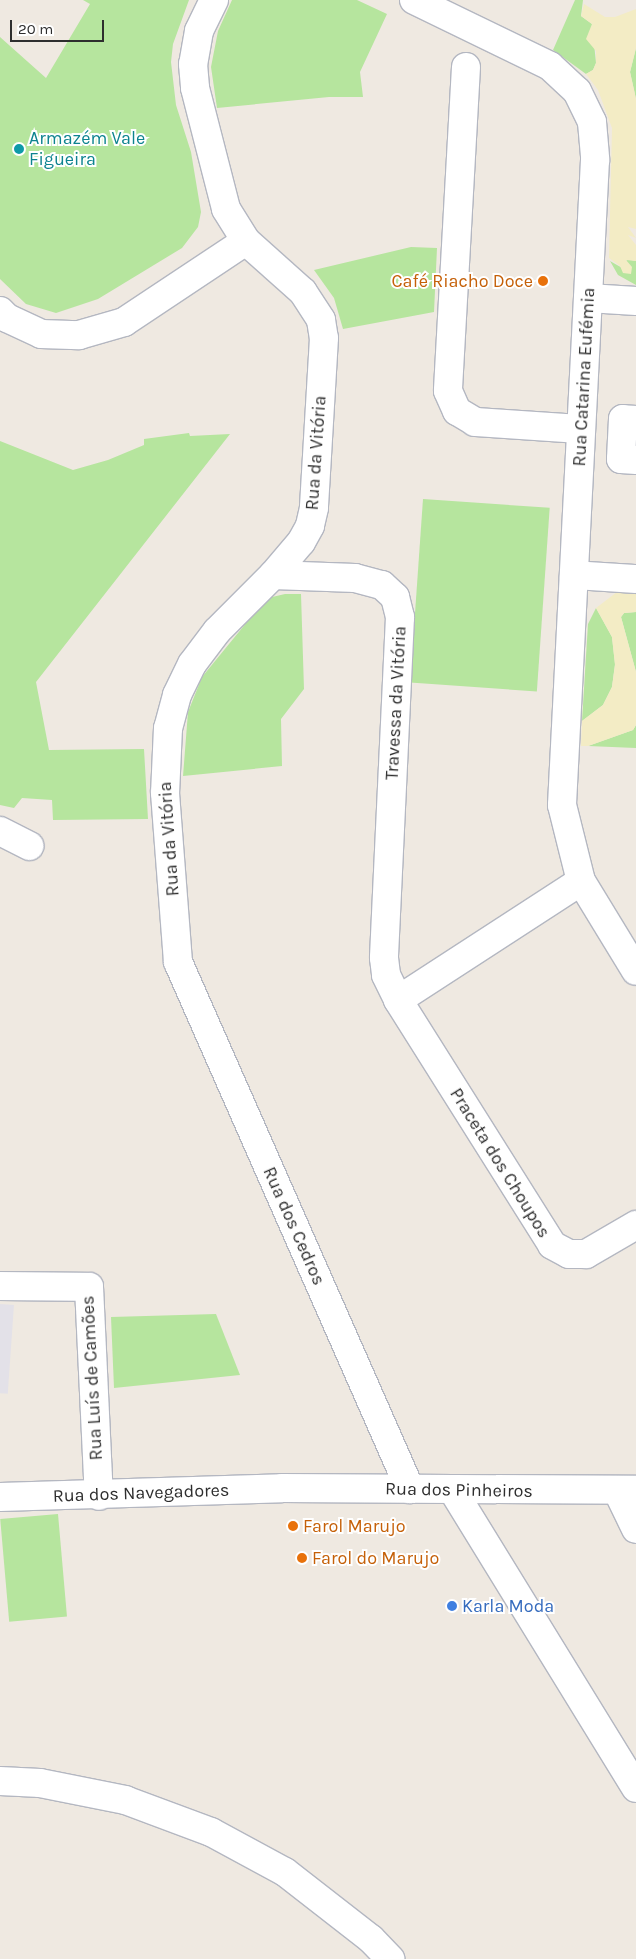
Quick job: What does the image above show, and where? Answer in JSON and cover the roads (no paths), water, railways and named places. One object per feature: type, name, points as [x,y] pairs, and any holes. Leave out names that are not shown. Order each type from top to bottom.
[{"type":"street","name":"Rua da Vitória","points":[[178,962],[165,793],[168,728],[177,694],[192,664],[217,631],[272,575],[301,542],[314,508],[324,338],[321,320],[303,292],[246,241],[226,210],[195,88],[193,64],[199,31],[214,0]]},
{"type":"street","name":"Rua Catarina Eufémia","points":[[414,0],[550,66],[565,78],[587,105],[595,137],[562,805],[580,881]]},
{"type":"street","points":[[466,67],[448,392],[457,411],[475,422],[581,429]]},
{"type":"street","points":[[0,311],[7,318],[41,334],[80,335],[124,322],[246,241]]},
{"type":"street","points":[[588,298],[636,301]]},
{"type":"street","points":[[636,420],[623,419],[621,459],[636,460]]},
{"type":"street","name":"Travessa da Vitória","points":[[272,575],[355,578],[382,585],[395,597],[400,618],[386,907]]},
{"type":"street","points":[[574,575],[636,579]]},
{"type":"street","points":[[0,832],[29,846]]},
{"type":"street","points":[[398,1000],[580,881],[636,971]]},
{"type":"street","name":"Praceta dos Choupos","points":[[386,907],[384,958],[386,975],[398,1000],[552,1245],[569,1254],[586,1254],[636,1225]]},
{"type":"street","name":"Rua dos Cedros","points":[[178,962],[410,1490]]},
{"type":"street","name":"Rua Luís de Camões","points":[[0,1286],[89,1287],[98,1496]]},
{"type":"street","name":"Rua dos Pinheiros","points":[[282,1488],[627,1491]]},
{"type":"street","name":"Rua dos Navegadores","points":[[0,1497],[98,1496],[282,1488]]},
{"type":"street","points":[[452,1489],[636,1788]]},
{"type":"street","points":[[627,1491],[636,1529]]},
{"type":"street","points":[[0,1780],[56,1786],[125,1800],[211,1832],[285,1872],[371,1938],[390,1959]]},
{"type":"place","name":"Armazém Vale Figueira","points":[[19,149]]},
{"type":"place","name":"Café Riacho Doce","points":[[543,281]]},
{"type":"place","name":"Farol Marujo","points":[[293,1526]]},
{"type":"place","name":"Farol do Marujo","points":[[302,1558]]},
{"type":"place","name":"Karla Moda","points":[[452,1606]]}]
